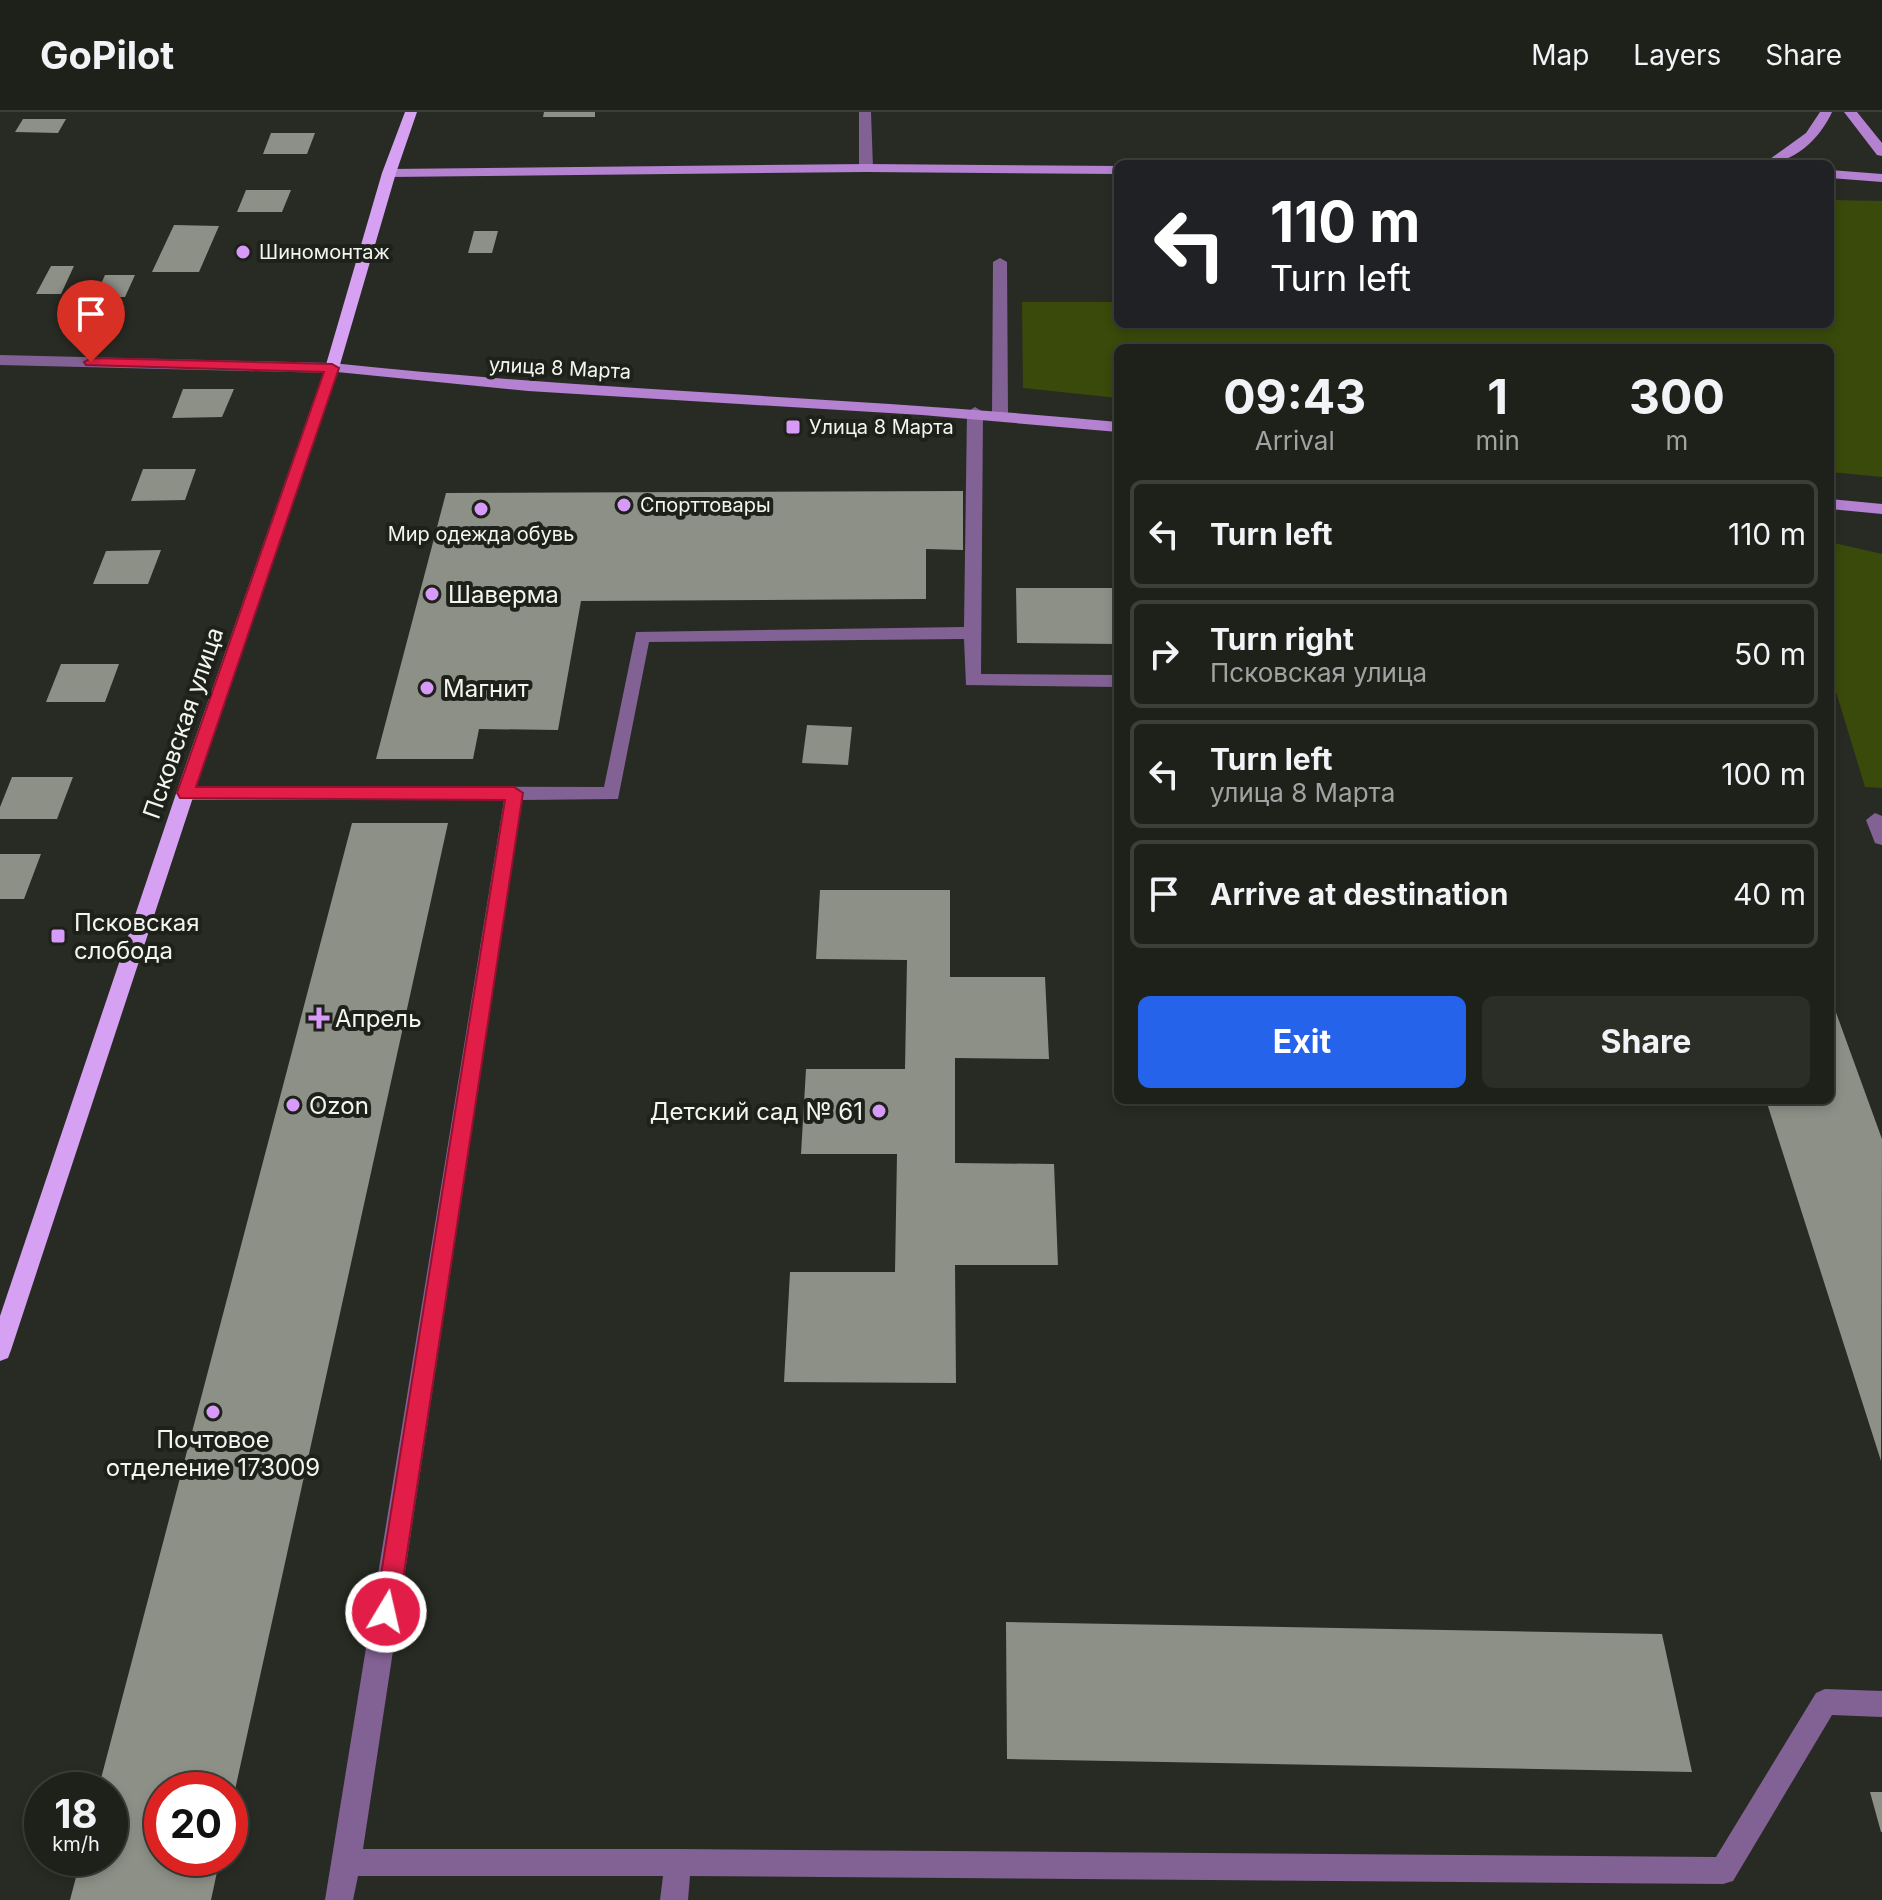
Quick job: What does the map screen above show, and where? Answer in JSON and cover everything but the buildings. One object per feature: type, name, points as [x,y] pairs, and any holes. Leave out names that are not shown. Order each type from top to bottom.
[{"type":"main road","name":"Псковская улица","points":[[0,1350],[185,793],[332,368],[389,173],[411,112]]},
{"type":"main road","points":[[1778,160],[1789,154],[1821,124],[1826,112]]},
{"type":"main road","points":[[1850,112],[1882,152]]},
{"type":"main road","points":[[389,173],[866,168],[1114,170]]},
{"type":"main road","points":[[1834,174],[1882,178]]},
{"type":"main road","name":"улица 8 Марта","points":[[332,368],[431,380],[975,412],[1114,427]]},
{"type":"main road","points":[[1834,505],[1882,509]]},
{"type":"main road","points":[[1859,508],[1882,516]]},
{"type":"street","points":[[865,112],[866,168]]},
{"type":"street","points":[[1000,262],[1000,414]]},
{"type":"street","name":"улица 8 Марта","points":[[0,360],[332,368]]},
{"type":"street","points":[[975,412],[972,680],[1114,681]]},
{"type":"street","points":[[185,793],[612,794],[642,636],[972,633]]},
{"type":"street","points":[[339,1900],[514,793]]},
{"type":"street","points":[[347,1863],[678,1862],[1723,1871],[1825,1702],[1882,1704]]},
{"type":"street","points":[[674,1900],[678,1862]]},
{"type":"green space","points":[[1834,200],[1882,201],[1882,477],[1834,472],[1834,344],[1114,344],[1114,398],[1023,388],[1022,302],[1114,302],[1114,328],[1834,328]]},
{"type":"green space","points":[[1834,543],[1882,554],[1882,788],[1865,787],[1834,685]]},
{"type":"place","name":"Шиномонтаж","points":[[243,252]]},
{"type":"place","name":"Улица 8 Марта","points":[[793,427]]},
{"type":"place","name":"Спорттовары","points":[[624,505]]},
{"type":"place","name":"Мир одежда обувь","points":[[481,509]]},
{"type":"place","name":"Шаверма","points":[[432,594]]},
{"type":"place","name":"Магнит","points":[[427,688]]},
{"type":"place","name":"Псковская слобода","points":[[58,936]]},
{"type":"place","name":"Апрель","points":[[319,1018]]},
{"type":"place","name":"Ozon","points":[[293,1105]]},
{"type":"place","name":"Детский сад № 61","points":[[879,1111]]},
{"type":"place","name":"Почтовое отделение 173009","points":[[213,1412]]},
{"type":"route","points":[[91,362],[332,368],[185,793],[514,793],[386,1612]]}]
